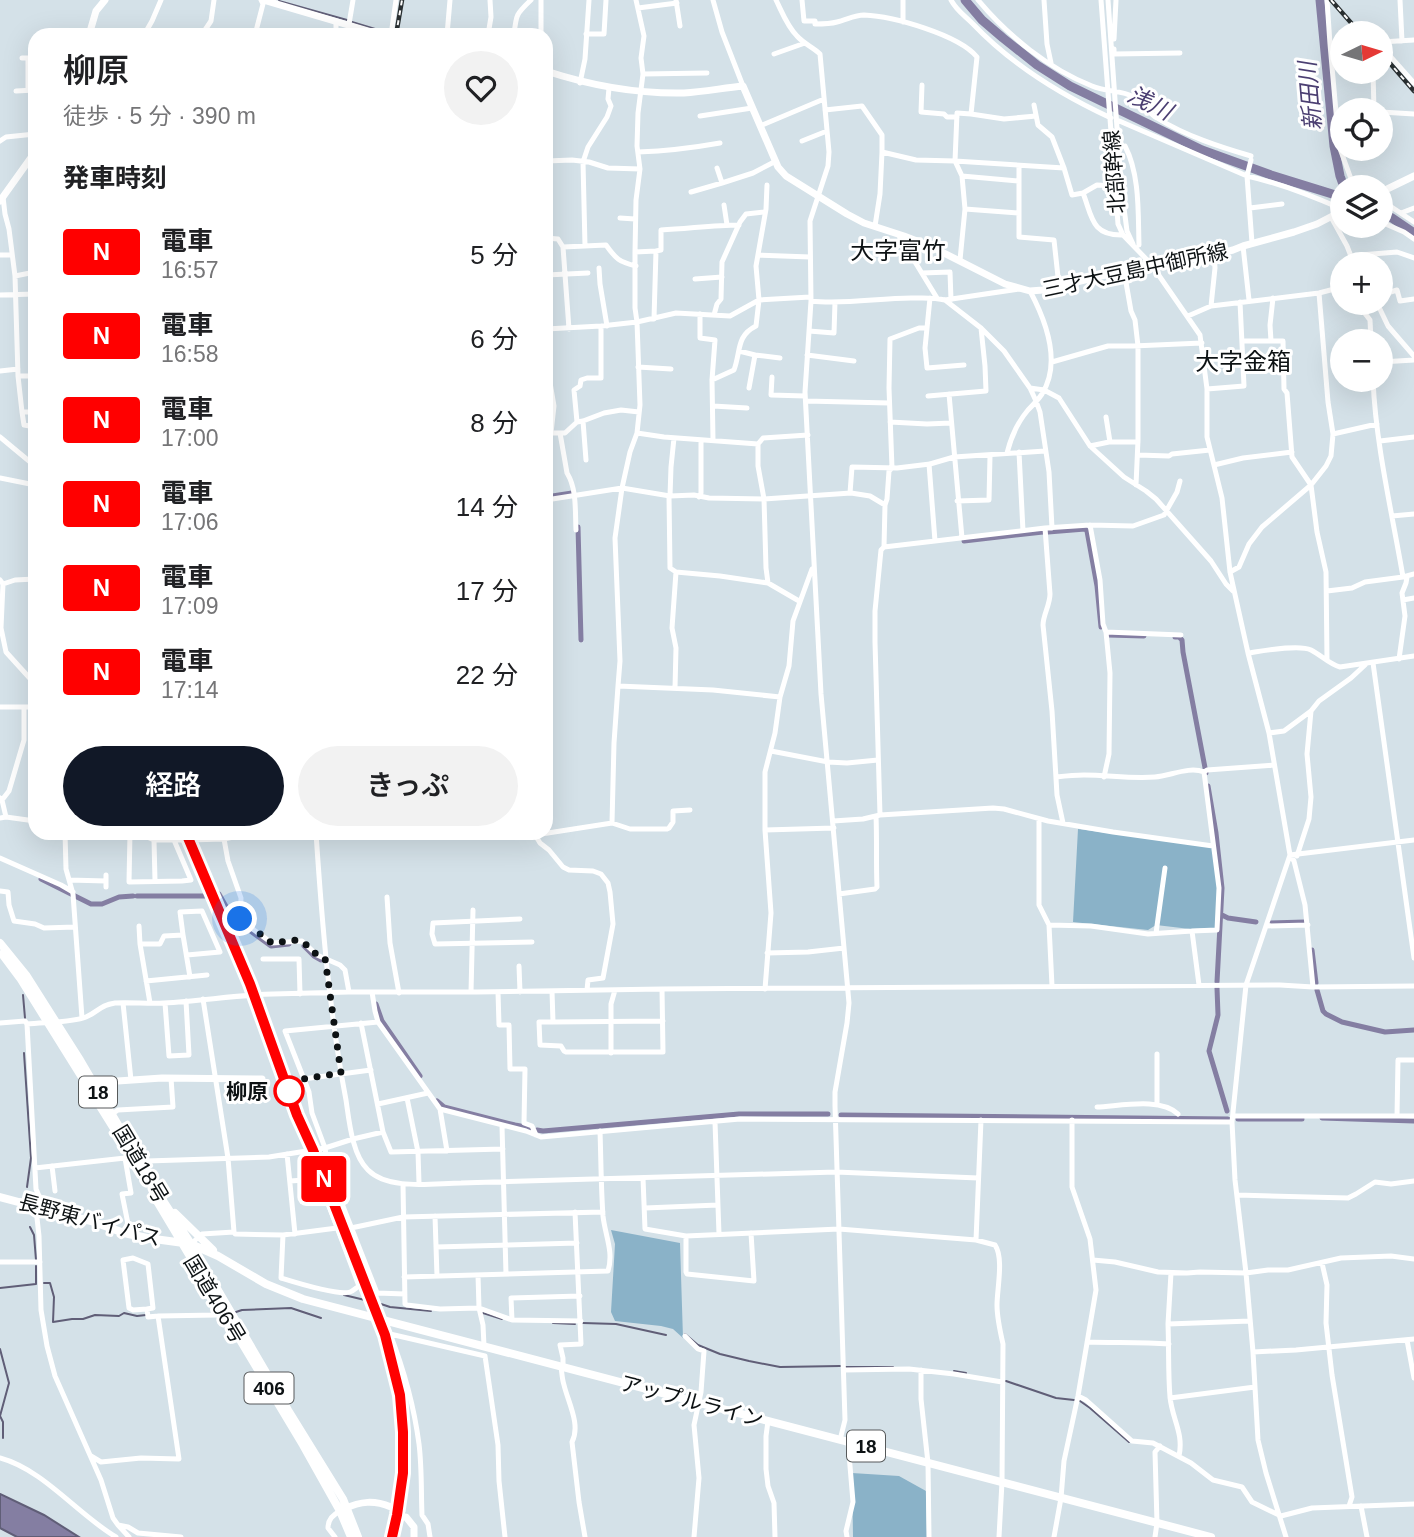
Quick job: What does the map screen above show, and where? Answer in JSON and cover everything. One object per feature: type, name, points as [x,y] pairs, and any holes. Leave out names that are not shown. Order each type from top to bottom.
[{"type":"highway","name":"国道18号","points":[[0,943],[19,966],[130,1155],[186,1244]]},
{"type":"highway","name":"国道18号","points":[[0,951],[52,1021]]},
{"type":"highway","name":"国道18号","points":[[130,1155],[141,1164],[186,1244]]},
{"type":"highway","points":[[156,1188],[177,1215],[220,1258],[211,1263],[209,1275]]},
{"type":"highway","name":"長野東バイパス","points":[[0,1197],[130,1234],[186,1244]]},
{"type":"highway","name":"アップルライン","points":[[186,1244],[303,1299],[1211,1537]]},
{"type":"highway","name":"国道406号","points":[[186,1244],[209,1275],[226,1311]]},
{"type":"highway","name":"国道406号","points":[[186,1244],[358,1537]]},
{"type":"highway","name":"国道406号","points":[[343,1509],[351,1537]]},
{"type":"main road","points":[[91,28],[96,11],[105,0]]},
{"type":"main road","points":[[262,0],[360,28]]},
{"type":"main road","points":[[553,73],[580,83],[640,91],[685,93],[743,86]]},
{"type":"main road","name":"三才大豆島中御所線","points":[[743,86],[776,161],[786,176],[847,215],[960,260],[1019,289],[1030,291],[1059,286],[1151,264],[1214,255],[1294,232],[1330,217]]},
{"type":"main road","points":[[2,199],[28,162]]},
{"type":"main road","points":[[1393,186],[1414,176]]},
{"type":"main road","points":[[89,1083],[171,1078],[262,1079]]},
{"type":"main road","points":[[343,1509],[367,1502],[391,1507]]},
{"type":"main road","points":[[406,1517],[414,1527],[414,1537]]},
{"type":"street","points":[[148,28],[161,0]]},
{"type":"street","points":[[206,28],[211,21],[214,0]]},
{"type":"street","points":[[256,28],[262,0]]},
{"type":"street","points":[[349,24],[353,0]]},
{"type":"street","points":[[392,28],[396,0]]},
{"type":"street","points":[[448,28],[450,0]]},
{"type":"street","points":[[489,28],[490,0]]},
{"type":"street","points":[[515,28],[519,11],[531,0]]},
{"type":"street","points":[[541,0],[541,28]]},
{"type":"street","points":[[580,83],[585,59],[589,0]]},
{"type":"street","points":[[586,34],[604,34],[606,0]]},
{"type":"street","points":[[612,824],[620,661],[615,538],[622,488],[637,433],[639,412],[635,219],[640,169],[638,152],[644,36],[636,0]]},
{"type":"street","points":[[713,0],[743,86]]},
{"type":"street","points":[[775,0],[796,36],[820,54],[828,152],[828,166],[810,221],[811,299],[806,398],[821,694],[849,1003],[835,1091],[844,1441],[853,1502],[847,1537]]},
{"type":"street","points":[[802,0],[804,21],[815,21],[815,24],[840,22],[862,15],[903,22],[919,26],[971,50],[977,57],[971,114]]},
{"type":"street","points":[[903,0],[903,22]]},
{"type":"street","points":[[951,0],[957,11],[999,49],[1061,93],[1248,174],[1330,204]]},
{"type":"street","points":[[978,0],[1010,34],[1051,64],[1088,85],[1111,94],[1135,97],[1156,117],[1191,135],[1251,158],[1248,174],[1252,243]]},
{"type":"street","points":[[1044,0],[1051,64]]},
{"type":"street","points":[[1101,0],[1111,94]]},
{"type":"street","points":[[1108,0],[1111,94]]},
{"type":"street","points":[[1116,0],[1114,54],[1180,53]]},
{"type":"street","points":[[1327,0],[1330,44]]},
{"type":"street","points":[[1400,0],[1402,41]]},
{"type":"street","points":[[638,8],[676,1],[680,26]]},
{"type":"street","points":[[336,21],[336,28]]},
{"type":"street","points":[[1393,42],[1414,40]]},
{"type":"street","points":[[774,54],[805,43]]},
{"type":"street","points":[[1393,58],[1414,83]]},
{"type":"street","points":[[643,74],[707,73]]},
{"type":"street","points":[[922,85],[921,112],[957,117]]},
{"type":"street","points":[[585,247],[583,162],[611,106],[608,99],[609,88]]},
{"type":"street","points":[[16,91],[28,90]]},
{"type":"street","name":"北部幹線","points":[[1111,94],[1119,186],[1127,231],[1139,253]]},
{"type":"street","points":[[760,125],[824,99]]},
{"type":"street","points":[[1034,105],[1038,125],[1052,137],[1072,195],[1083,193],[1097,185],[1136,184]]},
{"type":"street","points":[[825,110],[862,106],[881,135],[880,194],[875,226]]},
{"type":"street","points":[[700,116],[752,108]]},
{"type":"street","points":[[960,260],[965,209],[962,176],[955,161],[957,113],[1004,120],[1036,116]]},
{"type":"street","points":[[1393,113],[1414,114]]},
{"type":"street","points":[[802,141],[827,131]]},
{"type":"street","points":[[0,141],[6,137],[28,135]]},
{"type":"street","points":[[638,152],[676,150],[720,143]]},
{"type":"street","points":[[1125,146],[1136,184],[1139,244]]},
{"type":"street","points":[[882,152],[916,160],[1064,168]]},
{"type":"street","points":[[553,160],[583,162],[608,168],[640,169]]},
{"type":"street","points":[[691,192],[752,173],[776,161]]},
{"type":"street","points":[[1018,166],[1019,237],[1054,240],[1059,286]]},
{"type":"street","points":[[717,168],[722,183]]},
{"type":"street","points":[[962,176],[1018,181]]},
{"type":"street","points":[[712,380],[734,370],[742,336],[756,326],[760,300],[756,266],[767,186]]},
{"type":"street","name":"北部幹線","points":[[1119,186],[1117,218],[1123,235],[1139,253]]},
{"type":"street","points":[[1083,193],[1091,219],[1097,228],[1114,236],[1123,235]]},
{"type":"street","points":[[2,199],[15,276],[22,412],[24,425],[28,426]]},
{"type":"street","points":[[1250,208],[1274,208],[1282,204]]},
{"type":"street","points":[[724,205],[727,225]]},
{"type":"street","points":[[1393,208],[1414,222]]},
{"type":"street","points":[[1401,213],[1414,208]]},
{"type":"street","points":[[965,209],[1018,213]]},
{"type":"street","points":[[714,315],[721,299],[722,262],[743,217],[746,214],[765,212]]},
{"type":"street","points":[[620,218],[635,219]]},
{"type":"street","points":[[635,252],[661,250],[661,230],[739,226]]},
{"type":"street","points":[[1393,227],[1414,239]]},
{"type":"street","points":[[898,234],[937,298]]},
{"type":"street","points":[[553,239],[558,239],[563,247],[569,329]]},
{"type":"street","points":[[563,247],[606,245],[614,258],[636,265]]},
{"type":"street","points":[[1243,246],[1249,300]]},
{"type":"street","points":[[654,319],[656,251]]},
{"type":"street","points":[[1393,252],[1414,258]]},
{"type":"street","points":[[1139,253],[1151,264],[1200,334],[1208,390],[1207,437],[1222,498],[1230,572],[1269,733],[1305,905],[1313,986]]},
{"type":"street","points":[[0,255],[12,255]]},
{"type":"street","points":[[758,255],[810,257]]},
{"type":"street","points":[[1211,306],[1214,255]]},
{"type":"street","points":[[586,460],[574,390],[580,387],[581,380],[601,378],[604,326],[599,268]]},
{"type":"street","points":[[1124,271],[1138,346],[1136,485]]},
{"type":"street","points":[[922,273],[950,272],[948,300]]},
{"type":"street","points":[[15,276],[28,273]]},
{"type":"street","points":[[553,275],[588,273]]},
{"type":"street","points":[[695,279],[722,278]]},
{"type":"street","points":[[553,330],[637,322],[676,313],[730,316],[760,300],[948,300],[1019,289]]},
{"type":"street","points":[[1188,316],[1211,306],[1330,290]]},
{"type":"street","points":[[1393,291],[1397,290],[1400,301],[1414,299]]},
{"type":"street","points":[[1007,453],[1013,432],[1044,390],[1051,371],[1049,341],[1043,318],[1030,291]]},
{"type":"street","points":[[1230,572],[1239,567],[1249,544],[1262,527],[1311,485],[1331,456],[1334,434],[1328,402],[1319,293]]},
{"type":"street","points":[[0,295],[28,294]]},
{"type":"street","points":[[930,298],[925,348],[927,368],[964,365]]},
{"type":"street","points":[[1271,341],[1273,298]]},
{"type":"street","points":[[948,300],[1004,351],[1030,388],[1040,412],[1049,472],[1050,603],[1043,625],[1052,711],[1056,795],[1063,823]]},
{"type":"street","points":[[809,331],[834,333],[835,302]]},
{"type":"street","points":[[1208,390],[1244,387],[1240,302]]},
{"type":"street","points":[[700,314],[701,338],[715,340],[712,380],[713,440]]},
{"type":"street","points":[[1383,315],[1388,326],[1414,358]]},
{"type":"street","points":[[839,894],[877,887],[875,611],[889,471],[892,468],[888,361],[890,339],[926,328]]},
{"type":"street","points":[[928,397],[986,391],[981,328]]},
{"type":"street","points":[[1243,341],[1283,341],[1284,389],[1287,393],[1292,452],[1295,463],[1311,485],[1326,572],[1327,659]]},
{"type":"street","points":[[1052,362],[1102,347],[1202,343]]},
{"type":"street","points":[[739,351],[780,358]]},
{"type":"street","points":[[749,388],[755,355]]},
{"type":"street","points":[[807,355],[854,360]]},
{"type":"street","points":[[1393,361],[1414,358]]},
{"type":"street","points":[[0,371],[18,370],[28,366]]},
{"type":"street","points":[[638,367],[671,369]]},
{"type":"street","points":[[18,370],[28,374]]},
{"type":"street","points":[[772,377],[771,395],[890,404]]},
{"type":"street","points":[[1030,388],[1044,390],[1062,400],[1090,446],[1119,472],[1156,499],[1211,561],[1235,593]]},
{"type":"street","points":[[1374,392],[1383,476],[1406,583],[1402,593],[1405,626],[1399,659]]},
{"type":"street","points":[[949,394],[961,538]]},
{"type":"street","points":[[713,406],[747,408]]},
{"type":"street","points":[[553,433],[565,433],[580,422],[604,413],[621,410],[639,412]]},
{"type":"street","points":[[22,412],[28,412]]},
{"type":"street","points":[[1106,417],[1110,442]]},
{"type":"street","points":[[1129,422],[1138,421]]},
{"type":"street","points":[[890,422],[951,423]]},
{"type":"street","points":[[1334,434],[1377,424]]},
{"type":"street","points":[[560,433],[567,473],[575,495],[576,530]]},
{"type":"street","points":[[637,433],[758,444]]},
{"type":"street","points":[[768,583],[758,444],[763,438],[808,435]]},
{"type":"street","points":[[0,437],[28,460]]},
{"type":"street","points":[[1380,441],[1414,437]]},
{"type":"street","points":[[674,438],[670,496],[670,568],[676,572],[768,583],[799,601]]},
{"type":"street","points":[[699,497],[701,440]]},
{"type":"street","points":[[1090,446],[1110,442],[1138,442]]},
{"type":"street","points":[[1138,455],[1169,456],[1210,450]]},
{"type":"street","points":[[850,494],[852,467],[892,468],[929,464],[954,457],[1045,451]]},
{"type":"street","points":[[1019,452],[1023,531]]},
{"type":"street","points":[[1213,465],[1242,457],[1292,452]]},
{"type":"street","points":[[957,501],[989,500],[990,456]]},
{"type":"street","points":[[929,464],[935,541]]},
{"type":"street","points":[[0,478],[28,484]]},
{"type":"street","points":[[883,549],[1048,528],[1133,526],[1164,515],[1180,481]]},
{"type":"street","points":[[553,499],[622,488],[670,496],[694,495],[709,498],[764,499],[850,494],[870,496],[885,505]]},
{"type":"street","points":[[1392,516],[1414,514]]},
{"type":"street","points":[[1090,525],[1100,580],[1110,673],[1109,754],[1104,776]]},
{"type":"street","points":[[765,989],[771,913],[765,830],[765,772],[789,666],[793,621],[814,566]]},
{"type":"street","points":[[675,688],[676,648],[672,628],[676,572]]},
{"type":"street","points":[[1327,591],[1414,574]]},
{"type":"street","points":[[28,579],[2,582],[0,628],[6,652],[28,676]]},
{"type":"street","points":[[1403,600],[1414,598]]},
{"type":"street","points":[[1107,632],[1181,635]]},
{"type":"street","points":[[1248,653],[1305,648],[1340,667],[1414,656]]},
{"type":"street","points":[[1269,733],[1284,731],[1369,664]]},
{"type":"street","points":[[1369,664],[1414,958]]},
{"type":"street","points":[[618,687],[675,688],[780,697]]},
{"type":"street","points":[[0,707],[28,707]]},
{"type":"street","points":[[24,707],[24,740],[9,791],[1,799],[3,817],[28,820]]},
{"type":"street","points":[[1286,1537],[1258,1440],[1253,1352],[1232,1119],[1247,985],[1266,926],[1308,819],[1311,797],[1307,754],[1311,711]]},
{"type":"street","points":[[771,751],[847,764],[878,760]]},
{"type":"street","points":[[1056,777],[1083,775],[1133,778],[1274,765]]},
{"type":"street","points":[[1049,925],[1091,926],[1148,934],[1217,930],[1219,888],[1205,771]]},
{"type":"street","points":[[765,830],[833,824],[878,816],[993,808],[1113,832],[1213,846]]},
{"type":"street","points":[[553,832],[612,824],[630,829],[667,829],[673,822],[673,811],[690,810]]},
{"type":"street","points":[[1039,819],[1039,905],[1049,925],[1052,986]]},
{"type":"street","points":[[65,840],[66,869],[73,894],[82,1018]]},
{"type":"street","points":[[130,840],[129,882],[191,880],[174,840],[154,840],[155,881]]},
{"type":"street","points":[[224,840],[240,898],[240,919],[272,943],[302,941],[317,956],[341,965],[345,970],[349,992]]},
{"type":"street","points":[[317,840],[329,993],[353,1139],[366,1168],[384,1181],[403,1184],[836,1171],[978,1178]]},
{"type":"street","points":[[540,840],[563,867],[601,874],[611,892],[614,924],[603,978],[587,980],[587,990]]},
{"type":"street","points":[[1293,855],[1414,840]]},
{"type":"street","points":[[0,858],[53,881],[73,894]]},
{"type":"street","points":[[1156,933],[1165,868]]},
{"type":"street","points":[[69,880],[106,881]]},
{"type":"street","points":[[0,891],[8,892],[14,921],[44,928],[75,927]]},
{"type":"street","points":[[387,897],[390,943],[399,993]]},
{"type":"street","points":[[471,992],[473,910]]},
{"type":"street","points":[[187,955],[220,952],[202,911],[180,912],[190,976]]},
{"type":"street","points":[[520,919],[433,923],[432,934],[435,944],[531,942]]},
{"type":"street","points":[[1266,926],[1308,925]]},
{"type":"street","points":[[139,926],[150,1003]]},
{"type":"street","points":[[1192,931],[1199,985]]},
{"type":"street","points":[[140,944],[160,944],[164,936],[183,935]]},
{"type":"street","points":[[767,953],[844,948]]},
{"type":"street","points":[[262,959],[299,959],[300,994]]},
{"type":"street","points":[[519,966],[520,992]]},
{"type":"street","points":[[146,981],[207,975]]},
{"type":"street","points":[[0,1023],[65,1022],[87,1017],[99,1008],[114,1003],[165,1003],[252,995],[349,992],[1199,985],[1414,986]]},
{"type":"street","points":[[662,989],[663,1021],[663,1052],[566,1052],[561,1046],[540,1045],[539,1022],[663,1021]]},
{"type":"street","points":[[611,1053],[611,1004],[615,990]]},
{"type":"street","points":[[552,991],[552,1022]]},
{"type":"street","points":[[372,992],[378,1022],[440,1109],[447,1151]]},
{"type":"street","points":[[498,992],[499,1025],[509,1024],[510,1069],[525,1069],[524,1123],[533,1126],[537,1135]]},
{"type":"street","points":[[204,999],[228,1158],[234,1232]]},
{"type":"street","points":[[165,1003],[169,1056],[189,1055],[186,1001]]},
{"type":"street","points":[[123,1003],[131,1080]]},
{"type":"street","points":[[378,1022],[285,1031],[309,1092],[312,1113],[326,1148],[328,1168],[377,1293],[376,1302],[406,1379],[419,1447],[422,1515],[428,1524],[430,1537]]},
{"type":"street","points":[[361,1023],[383,1132],[391,1152],[503,1149]]},
{"type":"street","points":[[27,1024],[36,1189],[39,1196],[37,1218],[40,1236],[41,1310],[47,1346],[55,1376],[91,1457],[113,1518],[129,1537]]},
{"type":"street","points":[[1157,1054],[1157,1104]]},
{"type":"street","points":[[1397,1116],[1398,1060],[1414,1060]]},
{"type":"street","points":[[303,1079],[370,1070]]},
{"type":"street","points":[[109,1116],[118,1110],[173,1107],[171,1078]]},
{"type":"street","points":[[377,1104],[428,1093]]},
{"type":"street","points":[[407,1098],[418,1152],[419,1183]]},
{"type":"street","points":[[1097,1107],[1157,1104],[1178,1114]]},
{"type":"street","points":[[440,1109],[541,1137],[751,1119],[981,1121],[1414,1116]]},
{"type":"street","points":[[1054,1537],[1064,1461],[1096,1290],[1090,1239],[1072,1187],[1072,1120]]},
{"type":"street","points":[[976,1240],[981,1121]]},
{"type":"street","points":[[715,1122],[719,1234]]},
{"type":"street","points":[[502,1126],[506,1274]]},
{"type":"street","points":[[404,1277],[608,1271],[610,1248],[604,1227],[600,1131]]},
{"type":"street","points":[[141,1164],[146,1161],[269,1157],[326,1148],[383,1132]]},
{"type":"street","points":[[287,1154],[295,1234]]},
{"type":"street","points":[[36,1168],[130,1155],[131,1192],[122,1194],[130,1234]]},
{"type":"street","points":[[52,1166],[55,1191]]},
{"type":"street","points":[[643,1178],[645,1229],[686,1236],[839,1229],[976,1240],[995,1245],[999,1253],[998,1325],[1003,1344],[999,1537]]},
{"type":"street","points":[[283,1235],[281,1278],[302,1285],[349,1293],[359,1286],[319,1179],[290,1181]]},
{"type":"street","points":[[1237,1195],[1348,1198],[1374,1182],[1391,1184],[1414,1181]]},
{"type":"street","points":[[403,1184],[405,1304],[440,1309],[479,1308],[512,1320],[581,1321]]},
{"type":"street","points":[[645,1208],[718,1205]]},
{"type":"street","points":[[575,1212],[581,1344],[560,1345],[563,1384],[576,1436],[572,1443],[585,1537]]},
{"type":"street","points":[[351,1228],[403,1217],[603,1212]]},
{"type":"street","points":[[435,1216],[437,1276]]},
{"type":"street","points":[[186,1244],[207,1233],[283,1235],[337,1228]]},
{"type":"street","points":[[686,1236],[687,1274],[754,1281],[751,1233]]},
{"type":"street","points":[[436,1247],[577,1243]]},
{"type":"street","points":[[1093,1260],[1171,1273],[1246,1273],[1288,1270],[1341,1258],[1391,1256],[1414,1259]]},
{"type":"street","points":[[133,1258],[148,1264],[153,1308],[147,1309],[129,1308],[122,1260],[133,1258]]},
{"type":"street","points":[[0,1262],[40,1262]]},
{"type":"street","points":[[1322,1263],[1327,1285],[1325,1315],[1328,1347],[1352,1497],[1349,1506]]},
{"type":"street","points":[[1171,1273],[1168,1324],[1170,1398],[1179,1429],[1179,1456]]},
{"type":"street","points":[[478,1275],[479,1308],[498,1445],[505,1537]]},
{"type":"street","points":[[377,1293],[405,1294]]},
{"type":"street","points":[[512,1320],[511,1298],[580,1296]]},
{"type":"street","points":[[147,1309],[148,1317],[217,1315],[226,1311]]},
{"type":"street","points":[[91,1457],[101,1462],[141,1458],[179,1460],[158,1316]]},
{"type":"street","points":[[1168,1324],[1250,1321]]},
{"type":"street","points":[[390,1334],[485,1356]]},
{"type":"street","points":[[685,1336],[704,1352],[701,1392],[694,1425],[699,1478],[694,1537]]},
{"type":"street","points":[[1253,1352],[1410,1340],[1414,1378]]},
{"type":"street","points":[[1087,1342],[1169,1345]]},
{"type":"street","points":[[844,1370],[921,1370],[1002,1382]]},
{"type":"street","points":[[921,1370],[921,1399],[928,1462],[929,1537]]},
{"type":"street","points":[[1170,1398],[1255,1387]]},
{"type":"street","points":[[1078,1396],[1132,1441],[1153,1443],[1179,1456],[1213,1480],[1242,1487],[1252,1502],[1281,1516],[1312,1508],[1414,1504]]},
{"type":"street","points":[[768,1421],[766,1469],[774,1503],[775,1537]]},
{"type":"street","points":[[1155,1537],[1156,1452],[1160,1446]]},
{"type":"street","points":[[0,1458],[19,1465],[36,1476],[116,1537]]},
{"type":"street","points":[[1362,1506],[1367,1537]]},
{"type":"street","points":[[335,1537],[328,1524],[332,1517],[343,1509]]},
{"type":"street","points":[[118,1525],[138,1532],[181,1537]]},
{"type":"shaded area","points":[[1078,829],[1212,847],[1218,888],[1215,928],[1190,929],[1156,925],[1148,930],[1073,922]]},
{"type":"shaded area","points":[[611,1230],[680,1243],[683,1338],[673,1329],[661,1326],[615,1321],[611,1312],[615,1244]]},
{"type":"shaded area","points":[[852,1473],[899,1476],[926,1491],[927,1537],[853,1537]]},
{"type":"shaded area","points":[[0,1494],[44,1515],[79,1537],[17,1537],[0,1528]]},
{"type":"waterway","name":"浅川","points":[[965,0],[982,20],[1003,38],[1037,65],[1070,86],[1202,150],[1330,193]]},
{"type":"waterway","name":"新田川","points":[[1320,0],[1334,146],[1340,175]]},
{"type":"waterway","points":[[279,1],[347,20]]},
{"type":"waterway","points":[[352,22],[372,28]]},
{"type":"waterway","name":"浅川","points":[[1393,219],[1414,233]]},
{"type":"waterway","points":[[553,496],[572,493]]},
{"type":"waterway","points":[[578,527],[581,640]]},
{"type":"waterway","points":[[1048,532],[1087,531],[1101,627]]},
{"type":"waterway","points":[[964,541],[1043,532]]},
{"type":"waterway","points":[[1108,635],[1144,636]]},
{"type":"waterway","points":[[1175,637],[1182,640],[1206,773]]},
{"type":"waterway","points":[[1208,786],[1222,888],[1217,982]]},
{"type":"waterway","points":[[41,879],[91,904],[133,896]]},
{"type":"waterway","points":[[137,896],[219,894],[232,917],[271,946],[289,944]]},
{"type":"waterway","points":[[1220,914],[1228,918],[1256,922]]},
{"type":"waterway","points":[[1270,923],[1305,922]]},
{"type":"waterway","points":[[304,946],[321,960]]},
{"type":"waterway","points":[[1312,950],[1316,983]]},
{"type":"waterway","points":[[1217,988],[1218,1015],[1209,1051],[1227,1111]]},
{"type":"waterway","points":[[1317,990],[1323,1011],[1342,1022],[1385,1032],[1414,1030]]},
{"type":"waterway","points":[[23,995],[25,1018]]},
{"type":"waterway","points":[[376,1004],[382,1021],[420,1076]]},
{"type":"waterway","points":[[24,1053],[31,1158],[27,1187]]},
{"type":"waterway","points":[[437,1101],[444,1107],[531,1128]]},
{"type":"waterway","points":[[537,1130],[739,1114],[828,1114]]},
{"type":"waterway","points":[[841,1115],[1228,1119]]},
{"type":"waterway","points":[[1322,1118],[1414,1121]]},
{"type":"waterway","points":[[1238,1119],[1302,1119]]},
{"type":"waterway","points":[[30,1227],[34,1235],[36,1260]]},
{"type":"waterway","points":[[0,1288],[36,1284],[36,1266]]},
{"type":"waterway","points":[[44,1283],[50,1283],[54,1297],[53,1322],[95,1315],[146,1315]]},
{"type":"waterway","points":[[344,1295],[369,1301]]},
{"type":"waterway","points":[[378,1303],[390,1307],[431,1311]]},
{"type":"waterway","points":[[236,1312],[291,1308],[321,1318]]},
{"type":"waterway","points":[[483,1313],[502,1319]]},
{"type":"waterway","points":[[553,1323],[575,1324]]},
{"type":"waterway","points":[[583,1323],[616,1324],[666,1335]]},
{"type":"waterway","points":[[685,1334],[698,1345],[749,1361],[780,1367],[840,1366]]},
{"type":"waterway","points":[[0,1349],[9,1383],[0,1416],[3,1422],[3,1438]]},
{"type":"waterway","points":[[846,1367],[893,1367]]},
{"type":"waterway","points":[[954,1371],[966,1373]]},
{"type":"waterway","points":[[1006,1381],[1056,1398],[1074,1400]]},
{"type":"waterway","points":[[1080,1401],[1129,1442]]},
{"type":"tunnel","points":[[391,1507],[406,1517]]},
{"type":"railway","points":[[397,28],[402,0]]},
{"type":"railway","points":[[1331,0],[1349,21]]},
{"type":"railway","points":[[1393,67],[1414,91]]},
{"type":"railway","points":[[189,840],[253,991]]},
{"type":"railway","points":[[250,984],[297,1115],[385,1335],[395,1371],[403,1410],[404,1446],[402,1484],[392,1537]]},
{"type":"train","name":"N","points":[[189,840],[250,984],[297,1115],[385,1335],[400,1395],[403,1432],[403,1473],[392,1537]]},
{"type":"place","name":"柳原","points":[[289,1091]]},
{"type":"district","name":"大字富竹","points":[[898,250]]},
{"type":"district","name":"大字金箱","points":[[1243,361]]},
{"type":"route","points":[[240,919],[272,943],[302,941],[317,956],[325,958],[341,1073],[303,1079],[289,1091]]}]
